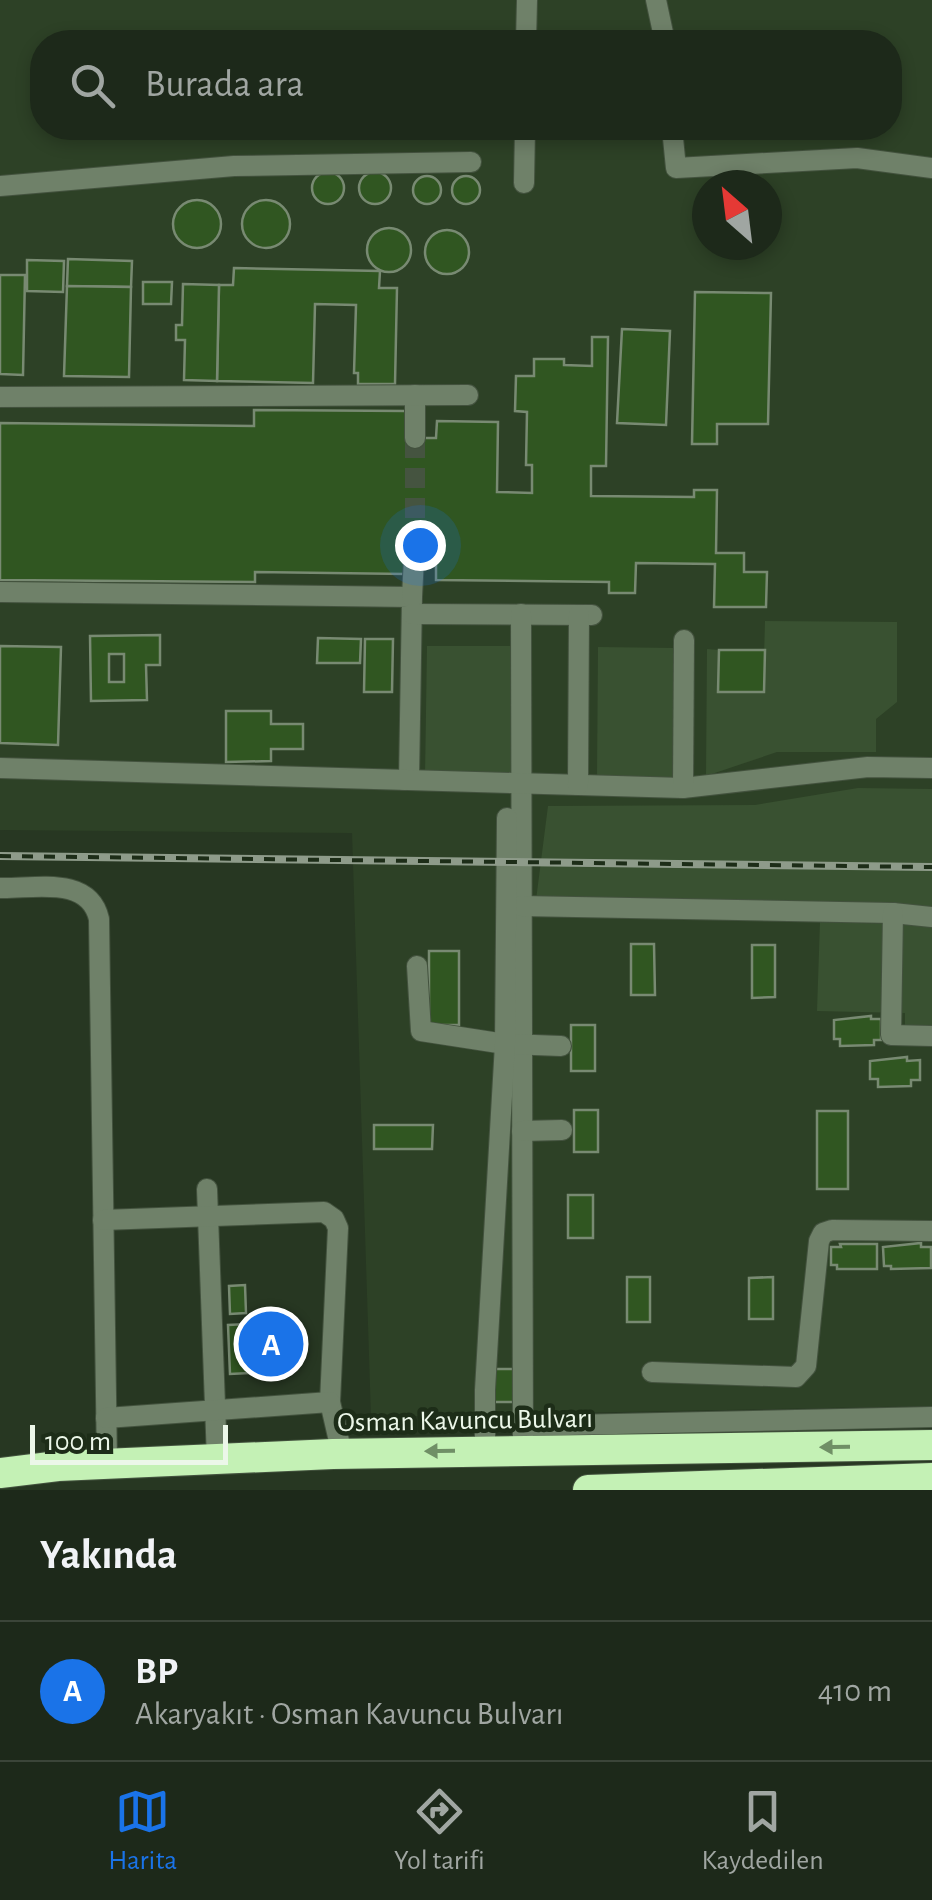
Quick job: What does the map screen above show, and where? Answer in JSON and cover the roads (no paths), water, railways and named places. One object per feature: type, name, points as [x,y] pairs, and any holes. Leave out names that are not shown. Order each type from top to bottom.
[{"type":"highway","name":"Osman Kavuncu Bulvarı","points":[[0,1469],[485,1450],[523,1438],[932,1446]]},
{"type":"highway","points":[[588,1490],[932,1478]]},
{"type":"street","points":[[526,0],[526,30]]},
{"type":"street","points":[[656,0],[662,30]]},
{"type":"street","points":[[524,140],[524,182]]},
{"type":"street","points":[[673,140],[676,168],[857,158],[932,168]]},
{"type":"street","points":[[0,186],[234,166],[471,162]]},
{"type":"street","points":[[415,395],[415,438]]},
{"type":"street","points":[[0,397],[468,395]]},
{"type":"street","points":[[404,780],[409,780],[415,536]]},
{"type":"street","points":[[0,592],[412,605],[585,615],[578,785]]},
{"type":"street","points":[[522,614],[514,783],[513,1044],[522,1130],[523,1438],[932,1418]]},
{"type":"street","points":[[683,788],[684,640]]},
{"type":"street","points":[[0,768],[683,788],[868,767],[932,768]]},
{"type":"street","points":[[485,1450],[485,1390],[521,906],[514,783]]},
{"type":"street","points":[[0,888],[75,889],[91,899],[98,912],[106,1464]]},
{"type":"street","points":[[521,906],[932,916]]},
{"type":"street","points":[[893,913],[891,1035],[932,1036]]},
{"type":"street","points":[[417,966],[421,1031],[513,1044],[561,1046]]},
{"type":"street","points":[[522,1130],[562,1130]]},
{"type":"street","points":[[207,1188],[217,1459]]},
{"type":"street","points":[[103,1220],[324,1212],[334,1220],[338,1228],[330,1402],[342,1454]]},
{"type":"street","points":[[652,1372],[796,1377],[806,1366],[818,1241],[823,1234],[832,1230],[932,1231]]},
{"type":"street","points":[[106,1418],[330,1402]]},
{"type":"tunnel","points":[[415,438],[415,537]]},
{"type":"railway","points":[[0,856],[932,867]]},
{"type":"place","name":"BP","points":[[271,1344]]}]
